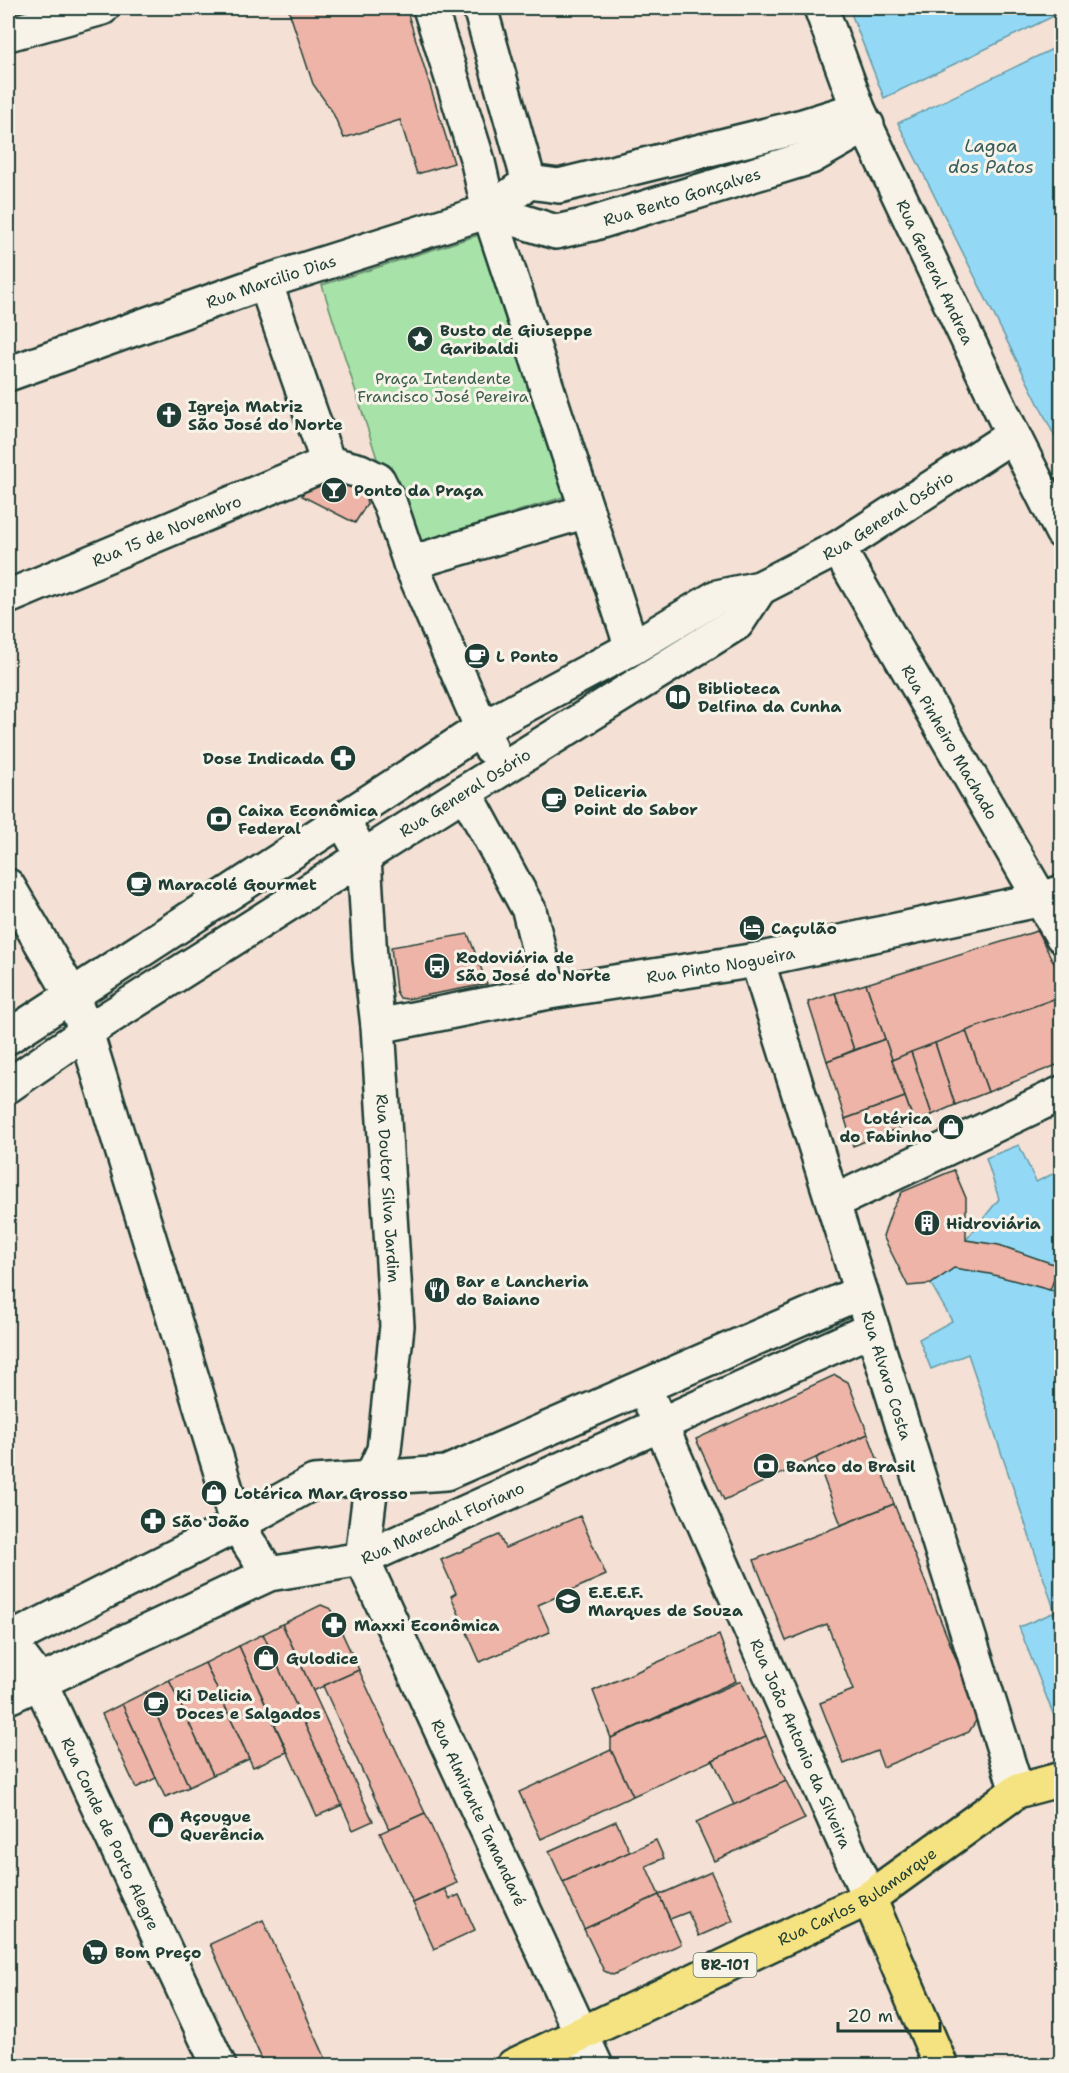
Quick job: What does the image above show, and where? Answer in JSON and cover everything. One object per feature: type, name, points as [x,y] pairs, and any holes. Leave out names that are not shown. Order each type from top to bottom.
[{"type":"main road","name":"Rua Carlos Bulamarque","points":[[513,2066],[869,1898],[1017,1791],[1062,1779]]},
{"type":"main road","name":"Rua João Antonio da Silveira","points":[[869,1898],[941,2066]]},
{"type":"street","points":[[8,34],[102,8]]},
{"type":"street","points":[[430,8],[477,158],[489,211],[632,648]]},
{"type":"street","points":[[480,8],[529,182],[559,186],[803,126],[863,117]]},
{"type":"street","name":"Rua General Andrea","points":[[821,8],[863,117],[1012,435],[1062,532]]},
{"type":"street","name":"Rua Bento Gonçalves","points":[[489,211],[556,232],[592,225],[811,157],[863,117]]},
{"type":"street","name":"Rua Marcilio Dias","points":[[8,374],[266,282],[489,211],[529,182]]},
{"type":"street","points":[[266,282],[328,463],[360,471],[378,480],[390,504],[410,563],[481,729],[501,770]]},
{"type":"street","name":"Rua General Osório","points":[[8,1037],[481,729],[632,648],[717,597],[760,588],[838,548],[1012,435]]},
{"type":"street","name":"Rua 15 de Novembro","points":[[8,597],[328,463]]},
{"type":"street","points":[[410,563],[586,511]]},
{"type":"street","name":"Rua Pinheiro Machado","points":[[838,548],[1052,896],[1062,936]]},
{"type":"street","name":"Rua General Osório","points":[[8,1086],[86,1032],[737,623],[760,588]]},
{"type":"street","points":[[465,792],[529,910],[549,992]]},
{"type":"street","name":"Rua Doutor Silva Jardim","points":[[342,819],[364,858],[370,958],[378,1026],[397,1326],[384,1450],[372,1476],[362,1559]]},
{"type":"street","points":[[8,886],[72,995],[86,1032],[237,1524],[269,1574]]},
{"type":"street","name":"Rua Pinto Nogueira","points":[[378,1026],[549,992],[757,960],[1052,896]]},
{"type":"street","name":"Rua Alvaro Costa","points":[[757,960],[1017,1791]]},
{"type":"street","points":[[834,1202],[1062,1093]]},
{"type":"street","points":[[8,1641],[314,1482],[372,1476],[446,1473],[861,1292]]},
{"type":"street","name":"Rua Marechal Floriano","points":[[8,1697],[269,1574],[362,1559],[872,1329]]},
{"type":"street","name":"Rua João Antonio da Silveira","points":[[643,1388],[661,1423],[869,1898]]},
{"type":"street","name":"Rua Almirante Tamandaré","points":[[362,1559],[596,2066]]},
{"type":"street","name":"Rua Conde de Porto Alegre","points":[[8,1641],[40,1682],[219,2066]]},
{"type":"green space","name":"Praça Intendente Francisco José Pereira","points":[[482,234],[566,496],[405,547],[322,285]]},
{"type":"water","points":[[849,8],[1061,8],[1062,12],[884,98]]},
{"type":"water","name":"Lagoa dos Patos","points":[[1061,45],[1061,449],[898,123]]},
{"type":"water","points":[[1019,1145],[1036,1182],[1061,1170],[1061,1734],[1019,1627],[1055,1612],[968,1354],[931,1369],[919,1339],[952,1321],[931,1284],[954,1268],[966,1240],[999,1199],[986,1158]]},
{"type":"building","points":[[288,8],[406,8],[454,163],[417,174],[400,120],[344,138],[332,111],[313,84]]},
{"type":"building","name":"Ponto da Praça","points":[[326,467],[363,483],[367,504],[355,523],[302,496],[309,481]]},
{"type":"building","points":[[1037,931],[1062,978],[1062,996],[892,1060],[866,984]]},
{"type":"building","name":"Rodoviária de São José do Norte","points":[[468,934],[487,984],[407,999],[400,998],[396,991],[391,947]]},
{"type":"building","points":[[866,984],[885,1039],[854,1050],[835,993]]},
{"type":"building","points":[[835,993],[854,1050],[827,1061],[808,1002]]},
{"type":"building","points":[[1062,996],[1062,1063],[988,1092],[966,1031]]},
{"type":"building","points":[[966,1031],[988,1092],[955,1105],[935,1043]]},
{"type":"building","points":[[885,1039],[905,1097],[845,1119],[827,1061]]},
{"type":"building","points":[[935,1043],[955,1105],[932,1115],[911,1052]]},
{"type":"building","points":[[911,1052],[932,1115],[914,1122],[892,1060]]},
{"type":"building","points":[[905,1097],[914,1122],[853,1146],[845,1119]]},
{"type":"building","name":"Hidroviária","points":[[954,1170],[966,1198],[966,1240],[999,1245],[1059,1266],[1050,1290],[990,1274],[954,1268],[931,1284],[908,1286],[883,1236],[892,1210],[902,1192]]},
{"type":"building","points":[[835,1375],[848,1382],[868,1434],[724,1500],[696,1439]]},
{"type":"building","points":[[868,1434],[894,1504],[841,1525],[816,1458]]},
{"type":"building","points":[[894,1504],[979,1716],[969,1732],[883,1767],[877,1751],[844,1764],[820,1703],[853,1690],[827,1624],[786,1641],[754,1560]]},
{"type":"building","points":[[580,1516],[606,1575],[538,1605],[550,1632],[480,1662],[451,1596],[456,1593],[441,1560],[499,1535],[505,1548]]},
{"type":"building","points":[[321,1605],[331,1609],[359,1670],[313,1691],[282,1624]]},
{"type":"building","points":[[282,1624],[373,1821],[353,1830],[263,1634]]},
{"type":"building","points":[[263,1634],[342,1805],[317,1816],[239,1646]]},
{"type":"building","points":[[719,1635],[736,1681],[611,1738],[593,1691]]},
{"type":"building","points":[[239,1646],[287,1752],[253,1767],[205,1663]]},
{"type":"building","points":[[205,1663],[249,1759],[213,1775],[169,1680]]},
{"type":"building","points":[[359,1670],[425,1813],[389,1829],[323,1686]]},
{"type":"building","points":[[169,1680],[213,1775],[189,1787],[146,1692]]},
{"type":"building","points":[[741,1681],[766,1736],[633,1796],[611,1750],[611,1738]]},
{"type":"building","points":[[146,1692],[189,1787],[165,1797],[122,1704]]},
{"type":"building","points":[[122,1704],[156,1778],[136,1788],[102,1714]]},
{"type":"building","points":[[766,1736],[786,1781],[734,1805],[713,1760]]},
{"type":"building","points":[[611,1750],[633,1796],[541,1839],[519,1792]]},
{"type":"building","points":[[786,1781],[805,1819],[714,1861],[696,1822]]},
{"type":"building","points":[[425,1813],[457,1883],[413,1903],[380,1833]]},
{"type":"building","points":[[616,1821],[630,1852],[563,1882],[549,1851]]},
{"type":"building","points":[[656,1840],[664,1858],[646,1866],[659,1895],[584,1929],[563,1882]]},
{"type":"building","points":[[711,1872],[733,1921],[699,1936],[688,1912],[670,1919],[659,1895]]},
{"type":"building","points":[[445,1889],[450,1899],[459,1895],[475,1930],[434,1949],[413,1903]]},
{"type":"building","points":[[659,1895],[681,1944],[613,1975],[604,1971],[584,1929]]},
{"type":"building","points":[[263,1920],[329,2066],[265,2066],[210,1944]]},
{"type":"ferry route","points":[[1050,1290],[1062,1293]]},
{"type":"place","name":"Busto de Giuseppe Garibaldi","points":[[420,339]]},
{"type":"place","name":"Igreja Matriz São José do Norte","points":[[169,415]]},
{"type":"place","name":"Ponto da Praça","points":[[334,490]]},
{"type":"place","name":"L Ponto","points":[[477,656]]},
{"type":"place","name":"Biblioteca Delfina da Cunha","points":[[678,697]]},
{"type":"place","name":"Dose Indicada","points":[[343,758]]},
{"type":"place","name":"Deliceria Point do Sabor","points":[[554,800]]},
{"type":"place","name":"Caixa Econômica Federal","points":[[219,819]]},
{"type":"place","name":"Maracolé Gourmet","points":[[139,884]]},
{"type":"place","name":"Caçulão","points":[[752,928]]},
{"type":"place","name":"Rodoviária de São José do Norte","points":[[437,966]]},
{"type":"place","name":"Lotérica do Fabinho","points":[[951,1127]]},
{"type":"place","name":"Hidroviária","points":[[927,1223]]},
{"type":"place","name":"Bar e Lancheria do Baiano","points":[[437,1290]]},
{"type":"place","name":"Banco do Brasil","points":[[766,1466]]},
{"type":"place","name":"Lotérica Mar Grosso","points":[[214,1493]]},
{"type":"place","name":"São João","points":[[153,1521]]},
{"type":"place","name":"E.E.E.F. Marques de Souza","points":[[568,1601]]},
{"type":"place","name":"Maxxi Econômica","points":[[334,1625]]},
{"type":"place","name":"Gulodice","points":[[266,1658]]},
{"type":"place","name":"Ki Delicia Doces e Salgados","points":[[156,1704]]},
{"type":"place","name":"Açougue Querência","points":[[161,1825]]},
{"type":"place","name":"Bom Preço","points":[[95,1952]]}]
